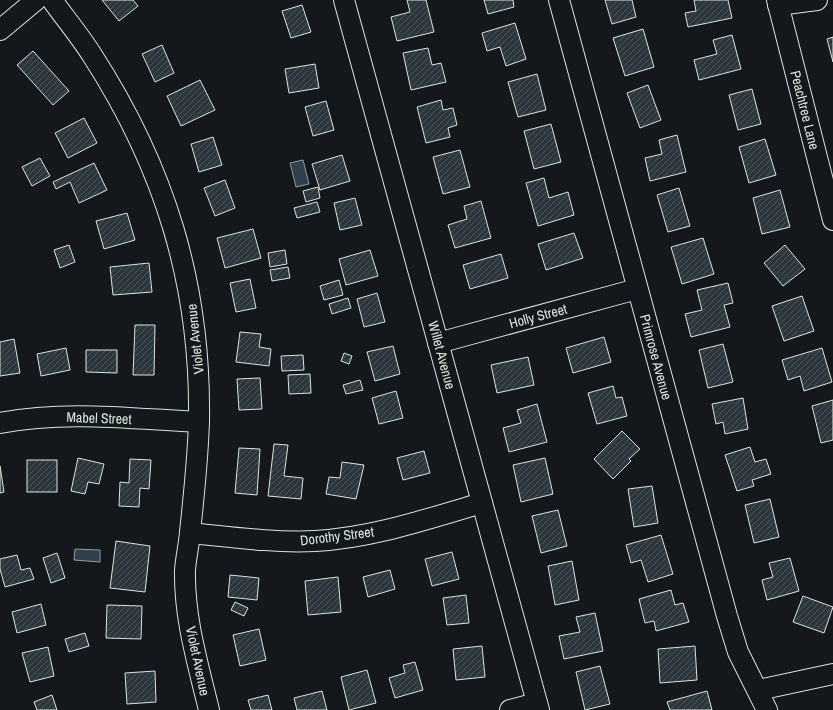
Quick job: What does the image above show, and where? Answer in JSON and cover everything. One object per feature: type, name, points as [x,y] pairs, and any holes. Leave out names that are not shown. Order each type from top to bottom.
[{"type":"street","points":[[0,30],[36,0]]},
{"type":"street","name":"Violet Avenue","points":[[52,0],[91,54],[118,98],[151,164],[170,213],[186,272],[192,306],[199,376],[199,422],[190,533],[185,570],[190,635],[209,710]]},
{"type":"street","name":"Willet Avenue","points":[[344,0],[538,706]]},
{"type":"street","name":"Primrose Avenue","points":[[559,0],[727,616],[738,652],[759,690],[767,710]]},
{"type":"street","points":[[778,3],[817,0]]},
{"type":"street","name":"Peachtree Lane","points":[[778,3],[833,220]]},
{"type":"street","name":"Holly Street","points":[[438,343],[637,289]]},
{"type":"street","name":"Mabel Street","points":[[0,423],[45,417],[84,417],[199,422]]},
{"type":"street","name":"Dorothy Street","points":[[190,533],[287,541],[315,541],[358,536],[390,529],[482,503]]},
{"type":"street","points":[[759,690],[833,674]]},
{"type":"street","points":[[510,710],[538,706]]},
{"type":"water","points":[[303,160],[309,184],[296,187],[290,163]]},
{"type":"water","points":[[75,549],[100,550],[100,562],[74,560]]},
{"type":"building","points":[[102,0],[133,0],[138,6],[119,21]]},
{"type":"building","points":[[407,0],[426,0],[434,32],[397,41],[391,17],[410,12]]},
{"type":"building","points":[[484,0],[513,0],[514,7],[488,14]]},
{"type":"building","points":[[605,0],[632,0],[636,17],[612,24]]},
{"type":"building","points":[[694,0],[728,0],[732,18],[688,27],[685,13],[696,11]]},
{"type":"building","points":[[302,5],[311,32],[291,38],[282,11]]},
{"type":"building","points":[[515,23],[526,59],[506,66],[500,47],[487,51],[482,33]]},
{"type":"building","points":[[643,29],[654,67],[625,76],[613,38]]},
{"type":"building","points":[[732,35],[741,69],[699,80],[694,60],[717,54],[713,40]]},
{"type":"building","points":[[833,37],[833,62],[827,39]]},
{"type":"building","points":[[162,45],[174,73],[155,82],[142,54]]},
{"type":"building","points":[[428,48],[432,65],[441,63],[446,82],[411,90],[403,53]]},
{"type":"building","points":[[33,51],[69,91],[53,105],[17,65]]},
{"type":"building","points":[[315,64],[319,88],[289,93],[285,69]]},
{"type":"building","points":[[537,74],[546,110],[518,117],[508,82]]},
{"type":"building","points":[[200,80],[215,110],[181,126],[167,96]]},
{"type":"building","points":[[648,85],[661,120],[640,128],[627,93]]},
{"type":"building","points":[[752,89],[761,124],[738,130],[729,95]]},
{"type":"building","points":[[441,100],[443,110],[453,108],[457,125],[448,128],[450,137],[426,143],[417,107]]},
{"type":"building","points":[[326,101],[334,130],[313,136],[305,107]]},
{"type":"building","points":[[84,118],[97,143],[68,158],[55,133]]},
{"type":"building","points":[[551,124],[561,162],[534,169],[524,131]]},
{"type":"building","points":[[677,135],[686,172],[650,181],[645,158],[662,154],[659,140]]},
{"type":"building","points":[[213,137],[222,165],[199,172],[191,144]]},
{"type":"building","points":[[765,139],[776,175],[749,183],[739,147]]},
{"type":"building","points":[[460,150],[470,187],[443,194],[433,157]]},
{"type":"building","points":[[342,155],[350,181],[320,190],[312,164]]},
{"type":"building","points":[[40,158],[50,176],[32,186],[22,167]]},
{"type":"building","points":[[94,163],[107,190],[79,203],[70,182],[56,189],[53,182]]},
{"type":"building","points":[[544,178],[549,198],[568,192],[574,215],[538,226],[526,183]]},
{"type":"building","points":[[225,180],[235,208],[215,216],[204,188]]},
{"type":"building","points":[[318,187],[320,198],[306,202],[303,191]]},
{"type":"building","points":[[679,188],[690,226],[668,232],[657,195]]},
{"type":"building","points":[[780,190],[790,227],[762,234],[753,198]]},
{"type":"building","points":[[355,198],[362,225],[340,230],[334,203]]},
{"type":"building","points":[[481,201],[491,238],[455,248],[448,225],[467,219],[464,206]]},
{"type":"building","points":[[317,202],[320,212],[297,218],[294,208]]},
{"type":"building","points":[[127,213],[135,240],[104,249],[96,221]]},
{"type":"building","points":[[253,229],[261,258],[225,268],[217,238]]},
{"type":"building","points":[[574,233],[583,258],[546,270],[538,244]]},
{"type":"building","points":[[703,238],[714,274],[682,284],[671,247]]},
{"type":"building","points":[[69,245],[75,262],[60,268],[54,250]]},
{"type":"building","points":[[785,245],[805,269],[783,286],[764,263]]},
{"type":"building","points":[[285,250],[287,264],[270,267],[268,253]]},
{"type":"building","points":[[370,250],[378,276],[346,285],[339,259]]},
{"type":"building","points":[[501,254],[508,278],[470,289],[463,265]]},
{"type":"building","points":[[149,263],[152,292],[113,295],[110,267]]},
{"type":"building","points":[[288,267],[290,278],[272,281],[270,270]]},
{"type":"building","points":[[250,279],[256,308],[236,312],[230,283]]},
{"type":"building","points":[[339,280],[343,295],[324,300],[320,286]]},
{"type":"building","points":[[728,283],[733,303],[724,305],[730,327],[691,337],[685,314],[702,310],[697,290]]},
{"type":"building","points":[[377,293],[385,322],[364,327],[357,299]]},
{"type":"building","points":[[802,296],[814,331],[784,341],[772,306]]},
{"type":"building","points":[[348,298],[351,308],[332,314],[329,304]]},
{"type":"building","points":[[135,325],[155,325],[154,375],[133,375]]},
{"type":"building","points":[[240,332],[261,334],[259,347],[271,349],[269,366],[236,362]]},
{"type":"building","points":[[604,337],[611,362],[573,373],[566,348]]},
{"type":"building","points":[[14,339],[20,373],[0,376],[0,342]]},
{"type":"building","points":[[723,344],[733,382],[708,388],[699,350]]},
{"type":"building","points":[[393,346],[400,374],[375,381],[367,352]]},
{"type":"building","points":[[66,348],[70,370],[41,376],[37,354]]},
{"type":"building","points":[[822,348],[832,382],[804,391],[800,376],[788,380],[782,360]]},
{"type":"building","points":[[86,350],[117,350],[117,373],[86,372]]},
{"type":"building","points":[[344,353],[352,356],[349,364],[341,361]]},
{"type":"building","points":[[303,355],[304,370],[282,371],[281,356]]},
{"type":"building","points":[[528,357],[534,385],[497,393],[491,365]]},
{"type":"building","points":[[310,374],[311,393],[289,394],[288,375]]},
{"type":"building","points":[[260,378],[262,409],[239,410],[237,379]]},
{"type":"building","points":[[360,380],[363,390],[346,394],[343,385]]},
{"type":"building","points":[[613,386],[616,398],[622,397],[627,416],[597,424],[588,393]]},
{"type":"building","points":[[396,391],[403,418],[379,424],[372,398]]},
{"type":"building","points":[[743,398],[748,429],[725,434],[723,422],[716,424],[712,404]]},
{"type":"building","points":[[833,400],[833,440],[821,443],[812,406]]},
{"type":"building","points":[[537,404],[547,442],[509,452],[503,428],[521,423],[517,410]]},
{"type":"building","points":[[622,431],[640,449],[629,459],[631,461],[613,479],[594,459]]},
{"type":"building","points":[[274,444],[288,445],[284,476],[303,478],[301,499],[268,496]]},
{"type":"building","points":[[750,447],[755,462],[766,459],[771,474],[752,480],[754,486],[737,491],[725,455]]},
{"type":"building","points":[[239,448],[260,449],[257,495],[235,493]]},
{"type":"building","points":[[424,451],[430,473],[403,480],[397,458]]},
{"type":"building","points":[[78,458],[104,464],[99,484],[88,482],[85,494],[71,491]]},
{"type":"building","points":[[545,458],[553,494],[521,502],[513,465]]},
{"type":"building","points":[[130,459],[151,460],[149,489],[140,488],[139,507],[119,506],[120,482],[129,483]]},
{"type":"building","points":[[27,460],[57,460],[57,492],[27,492]]},
{"type":"building","points":[[342,462],[364,465],[356,499],[326,494],[329,477],[340,478]]},
{"type":"building","points":[[0,466],[4,492],[0,493]]},
{"type":"building","points":[[652,486],[658,523],[634,527],[628,489]]},
{"type":"building","points":[[770,499],[779,537],[754,543],[745,505]]},
{"type":"building","points":[[558,510],[567,546],[541,553],[532,516]]},
{"type":"building","points":[[661,535],[673,574],[648,582],[641,560],[631,563],[626,545]]},
{"type":"building","points":[[116,541],[150,546],[145,592],[110,588]]},
{"type":"building","points":[[452,552],[459,579],[432,586],[425,559]]},
{"type":"building","points":[[57,553],[65,578],[51,583],[43,558]]},
{"type":"building","points":[[17,555],[21,570],[30,568],[34,579],[5,587],[0,569],[0,559]]},
{"type":"building","points":[[790,558],[799,591],[767,600],[762,580],[773,577],[769,563]]},
{"type":"building","points":[[572,561],[579,600],[555,605],[548,566]]},
{"type":"building","points":[[390,570],[395,589],[368,597],[363,577]]},
{"type":"building","points":[[230,575],[259,578],[257,600],[228,597]]},
{"type":"building","points":[[338,577],[341,612],[308,615],[305,581]]},
{"type":"building","points":[[671,590],[675,605],[683,603],[689,622],[656,631],[654,621],[645,623],[639,599]]},
{"type":"building","points":[[466,595],[469,623],[447,625],[443,598]]},
{"type":"building","points":[[803,596],[833,607],[824,633],[793,622]]},
{"type":"building","points":[[235,602],[248,608],[244,616],[231,610]]},
{"type":"building","points":[[41,604],[46,625],[17,633],[12,612]]},
{"type":"building","points":[[107,605],[142,606],[141,639],[106,638]]},
{"type":"building","points":[[595,613],[603,651],[564,659],[559,636],[580,632],[576,617]]},
{"type":"building","points":[[259,629],[266,660],[240,666],[233,635]]},
{"type":"building","points":[[85,633],[89,646],[69,652],[65,639]]},
{"type":"building","points":[[482,646],[485,677],[456,680],[453,649]]},
{"type":"building","points":[[695,646],[697,680],[660,683],[658,649]]},
{"type":"building","points":[[48,647],[54,676],[30,682],[22,653]]},
{"type":"building","points":[[415,662],[423,690],[395,698],[389,678],[405,673],[403,665]]},
{"type":"building","points":[[600,666],[610,704],[585,710],[576,672]]},
{"type":"building","points":[[367,670],[376,703],[349,710],[341,677]]},
{"type":"building","points":[[155,671],[156,702],[127,704],[125,673]]},
{"type":"building","points":[[322,691],[327,710],[297,710],[294,698]]},
{"type":"building","points":[[707,691],[712,710],[670,710],[667,702]]},
{"type":"building","points":[[52,695],[57,710],[37,710],[34,702]]},
{"type":"building","points":[[268,695],[272,710],[251,710],[248,700]]}]
